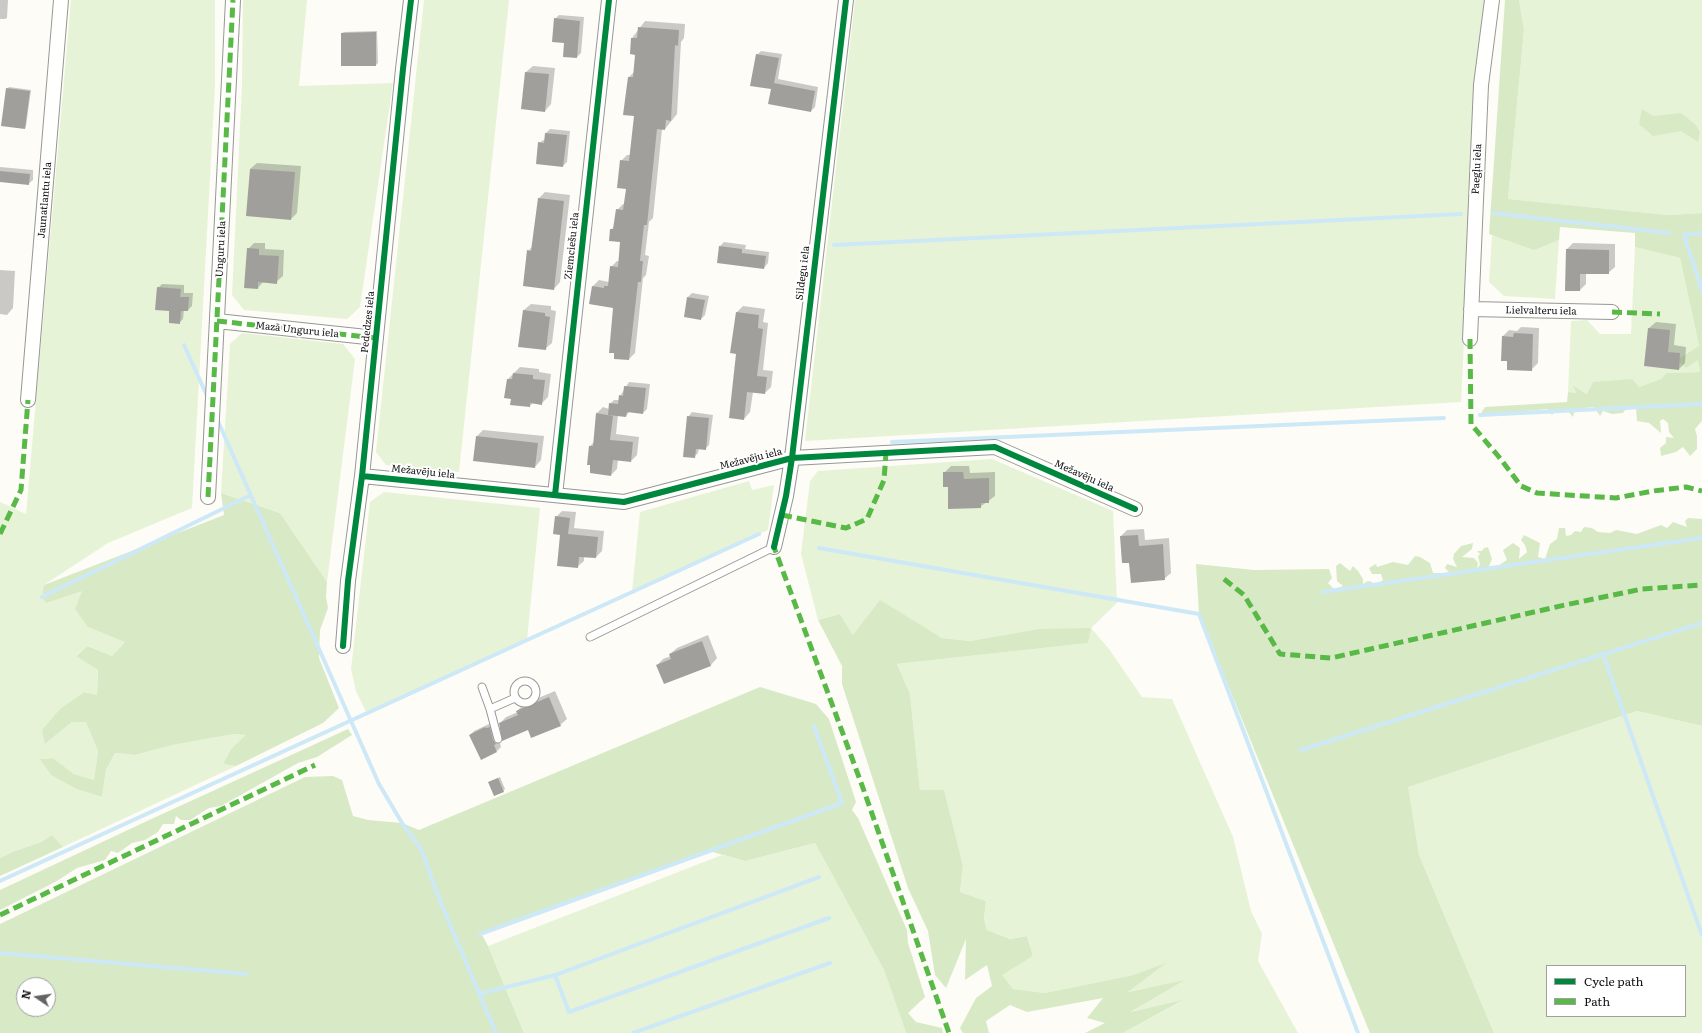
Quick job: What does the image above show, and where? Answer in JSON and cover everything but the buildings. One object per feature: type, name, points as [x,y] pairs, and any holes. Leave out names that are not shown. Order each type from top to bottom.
[{"type":"street","name":"Jaunatlantu iela","points":[[28,400],[61,0]]},
{"type":"street","name":"Unguru iela","points":[[208,497],[233,0]]},
{"type":"street","name":"Pededzes iela","points":[[343,646],[348,581],[362,476],[411,0]]},
{"type":"street","name":"Ziemciešu iela","points":[[555,495],[609,0]]},
{"type":"street","name":"Sildegu iela","points":[[774,547],[786,496],[792,458],[846,0]]},
{"type":"street","name":"Paegļu iela","points":[[1470,339],[1481,86],[1492,0]]},
{"type":"street","name":"Lielvalteru iela","points":[[1471,309],[1612,312]]},
{"type":"street","name":"Mazā Unguru iela","points":[[217,321],[376,338]]},
{"type":"street","name":"Mežavēju iela","points":[[362,476],[624,502],[792,458],[995,448],[1135,509]]},
{"type":"lane","points":[[590,637],[774,547]]},
{"type":"lane","points":[[482,687],[498,739]]},
{"type":"lane","points":[[490,709],[515,698]]},
{"type":"green space","points":[[71,0],[215,0],[215,85],[192,508],[108,543],[44,585],[82,591],[125,642],[112,656],[89,646],[76,655],[98,670],[97,695],[84,692],[61,708],[45,744],[72,722],[86,721],[98,751],[94,780],[74,774],[53,758],[41,759],[51,775],[76,789],[102,797],[106,770],[115,753],[135,755],[173,745],[234,734],[247,735],[231,749],[223,764],[236,766],[63,847],[52,835],[41,842],[12,852],[0,858],[0,502],[26,514]]},
{"type":"green space","points":[[243,0],[307,0],[299,86],[393,83],[360,307],[347,319],[244,310],[232,295],[242,85]]},
{"type":"green space","points":[[424,0],[509,0],[459,472],[386,465],[376,452]]},
{"type":"green space","points":[[855,0],[1485,0],[1477,73],[1461,402],[805,441]]},
{"type":"green space","points":[[1505,0],[1519,0],[1524,30],[1508,199],[1668,215],[1702,213],[1702,421],[1695,429],[1697,436],[1697,449],[1690,456],[1683,447],[1676,452],[1661,456],[1660,448],[1666,443],[1666,437],[1674,438],[1669,432],[1668,423],[1663,419],[1660,421],[1661,433],[1649,423],[1637,421],[1636,408],[1625,410],[1623,413],[1612,414],[1603,411],[1600,416],[1594,407],[1575,409],[1573,417],[1567,410],[1556,410],[1552,415],[1548,409],[1480,415],[1485,407],[1567,402],[1568,392],[1576,393],[1573,385],[1587,394],[1593,382],[1632,379],[1639,387],[1661,379],[1666,373],[1700,372],[1698,360],[1686,368],[1677,360],[1699,346],[1680,258],[1635,247],[1635,233],[1560,227],[1559,240],[1534,250],[1489,234]]},
{"type":"green space","points":[[1519,0],[1702,0],[1702,213],[1668,215],[1508,199],[1524,30]]},
{"type":"green space","points":[[1642,109],[1653,116],[1681,113],[1696,125],[1700,132],[1698,142],[1681,131],[1653,136],[1639,124]]},
{"type":"green space","points":[[1492,235],[1534,249],[1559,240],[1555,299],[1504,296],[1489,282]]},
{"type":"green space","points":[[1635,247],[1680,258],[1699,346],[1700,372],[1666,373],[1661,379],[1639,387],[1587,394],[1574,385],[1576,394],[1568,392],[1571,321],[1587,320],[1600,334],[1631,334]]},
{"type":"green space","points":[[242,333],[343,344],[355,359],[327,582],[280,513],[221,493],[230,344]]},
{"type":"green space","points":[[992,459],[1113,511],[1117,603],[1091,628],[1109,649],[1142,697],[1172,699],[1233,837],[1251,911],[1262,934],[1258,961],[1298,1033],[1123,1033],[1182,1001],[1128,1012],[1183,981],[1127,992],[1164,964],[1133,975],[1045,993],[1013,989],[1001,975],[1033,956],[1027,936],[1010,939],[987,930],[984,919],[986,901],[960,892],[963,866],[957,843],[920,790],[910,694],[897,664],[1087,643],[1038,629],[970,641],[942,638],[913,621],[853,635],[840,614],[818,620],[801,554],[810,481],[818,471]]},
{"type":"green space","points":[[749,481],[752,490],[774,485],[768,530],[632,592],[640,512]]},
{"type":"green space","points":[[384,492],[540,508],[527,640],[367,714],[356,691],[351,669],[370,502]]},
{"type":"green space","points":[[221,493],[280,513],[327,582],[326,597],[328,608],[320,630],[319,658],[339,708],[323,723],[236,766],[223,764],[231,749],[246,735],[234,734],[173,745],[135,755],[115,753],[106,770],[102,797],[76,789],[51,775],[40,759],[53,758],[74,774],[94,780],[98,751],[86,722],[72,722],[45,744],[42,730],[61,708],[84,692],[97,695],[98,670],[76,656],[88,646],[112,656],[125,642],[88,627],[75,609],[82,591],[46,603],[42,597],[44,585],[224,515]]},
{"type":"green space","points":[[1688,518],[1702,519],[1702,726],[1637,711],[1408,787],[1419,855],[1494,1033],[1370,1033],[1199,614],[1196,564],[1254,570],[1329,569],[1332,578],[1328,583],[1334,589],[1343,586],[1337,581],[1336,566],[1340,563],[1350,571],[1353,566],[1363,579],[1363,584],[1368,581],[1372,582],[1375,586],[1383,580],[1381,574],[1372,574],[1369,568],[1376,564],[1377,567],[1393,562],[1408,565],[1415,556],[1420,557],[1430,563],[1433,573],[1450,573],[1445,568],[1447,564],[1457,567],[1453,559],[1454,554],[1461,546],[1473,543],[1472,549],[1462,557],[1474,558],[1478,563],[1477,568],[1480,565],[1478,556],[1480,554],[1477,551],[1482,551],[1484,548],[1488,547],[1492,559],[1489,566],[1496,567],[1507,560],[1503,550],[1513,543],[1520,548],[1519,559],[1527,552],[1525,545],[1521,540],[1524,535],[1540,543],[1538,557],[1545,559],[1550,544],[1557,539],[1559,528],[1565,528],[1566,536],[1571,535],[1575,531],[1581,532],[1584,527],[1592,528],[1598,532],[1610,533],[1616,530],[1637,534],[1661,525],[1667,528],[1673,522],[1687,527],[1685,521]]},
{"type":"green space","points":[[880,600],[942,638],[970,641],[1038,629],[1091,628],[1088,643],[897,664],[910,694],[920,790],[944,790],[963,866],[960,892],[986,901],[984,919],[987,930],[1010,939],[1027,936],[1033,956],[1002,975],[1013,989],[1045,993],[1133,975],[1166,963],[1128,992],[1185,980],[1130,1012],[1183,1000],[1123,1033],[1085,1033],[1105,1023],[1087,1018],[1103,998],[1027,1012],[1010,1005],[986,1021],[989,1033],[963,1033],[960,1028],[976,998],[992,986],[987,965],[965,980],[966,939],[946,988],[935,975],[928,931],[908,888],[842,684],[842,666],[818,620],[840,614],[853,635]]},
{"type":"green space","points":[[760,687],[816,704],[829,719],[856,802],[852,810],[858,818],[907,930],[908,943],[925,997],[908,1013],[916,1022],[942,1028],[943,1033],[906,1033],[884,970],[815,843],[745,861],[709,851],[481,933],[488,946],[524,1033],[0,1033],[0,924],[305,777],[333,776],[342,780],[353,816],[368,820],[402,823],[419,830]]},
{"type":"green space","points":[[1637,711],[1702,726],[1702,1033],[1494,1033],[1419,855],[1407,787]]},
{"type":"green space","points":[[348,729],[352,735],[317,757],[298,763],[221,806],[209,808],[190,820],[181,820],[176,816],[174,824],[163,824],[158,832],[145,840],[132,843],[118,853],[111,851],[105,860],[77,868],[57,881],[0,910],[0,890]]},
{"type":"green space","points":[[52,835],[63,847],[0,876],[0,858],[12,852],[41,842]]},
{"type":"green space","points":[[815,843],[884,970],[906,1033],[524,1033],[488,946],[722,855],[745,861]]},
{"type":"waterway","points":[[1493,213],[1669,233]]},
{"type":"waterway","points":[[834,245],[1461,214]]},
{"type":"waterway","points":[[1702,233],[1684,235],[1702,291]]},
{"type":"waterway","points":[[184,345],[208,398]]},
{"type":"waterway","points":[[1480,415],[1702,404]]},
{"type":"waterway","points":[[892,442],[1444,418]]},
{"type":"waterway","points":[[217,419],[379,784],[402,823],[421,849],[440,901],[496,1033]]},
{"type":"waterway","points":[[42,597],[251,495]]},
{"type":"waterway","points":[[0,881],[759,534]]},
{"type":"waterway","points":[[1323,592],[1702,538]]},
{"type":"waterway","points":[[819,548],[1199,614],[1358,1033]]},
{"type":"waterway","points":[[1301,750],[1702,623]]},
{"type":"waterway","points":[[1603,654],[1702,935]]},
{"type":"waterway","points":[[480,934],[842,803],[814,726]]},
{"type":"waterway","points":[[479,994],[555,975],[819,877]]},
{"type":"waterway","points":[[555,975],[569,1012],[829,918]]},
{"type":"waterway","points":[[0,953],[246,974]]},
{"type":"waterway","points":[[633,1033],[830,963]]},
{"type":"marked path","points":[[208,497],[233,0]]},
{"type":"marked path","points":[[1612,312],[1660,314]]},
{"type":"marked path","points":[[217,321],[376,338]]},
{"type":"marked path","points":[[1470,339],[1471,424],[1521,486],[1537,493],[1616,498],[1686,487],[1702,491]]},
{"type":"marked path","points":[[0,534],[21,490],[28,400]]},
{"type":"marked path","points":[[782,515],[846,528],[867,519],[884,480],[886,453]]},
{"type":"marked path","points":[[775,543],[774,547],[863,788],[949,1033]]},
{"type":"marked path","points":[[1224,579],[1244,595],[1280,654],[1331,658],[1642,589],[1702,585]]},
{"type":"marked path","points":[[0,915],[315,765]]},
{"type":"cycle path","points":[[343,646],[348,581],[362,476],[411,0]]},
{"type":"cycle path","points":[[555,495],[609,0]]},
{"type":"cycle path","points":[[774,547],[786,496],[792,458],[846,0]]},
{"type":"cycle path","points":[[362,476],[624,502],[792,458],[995,447],[1135,509]]}]
